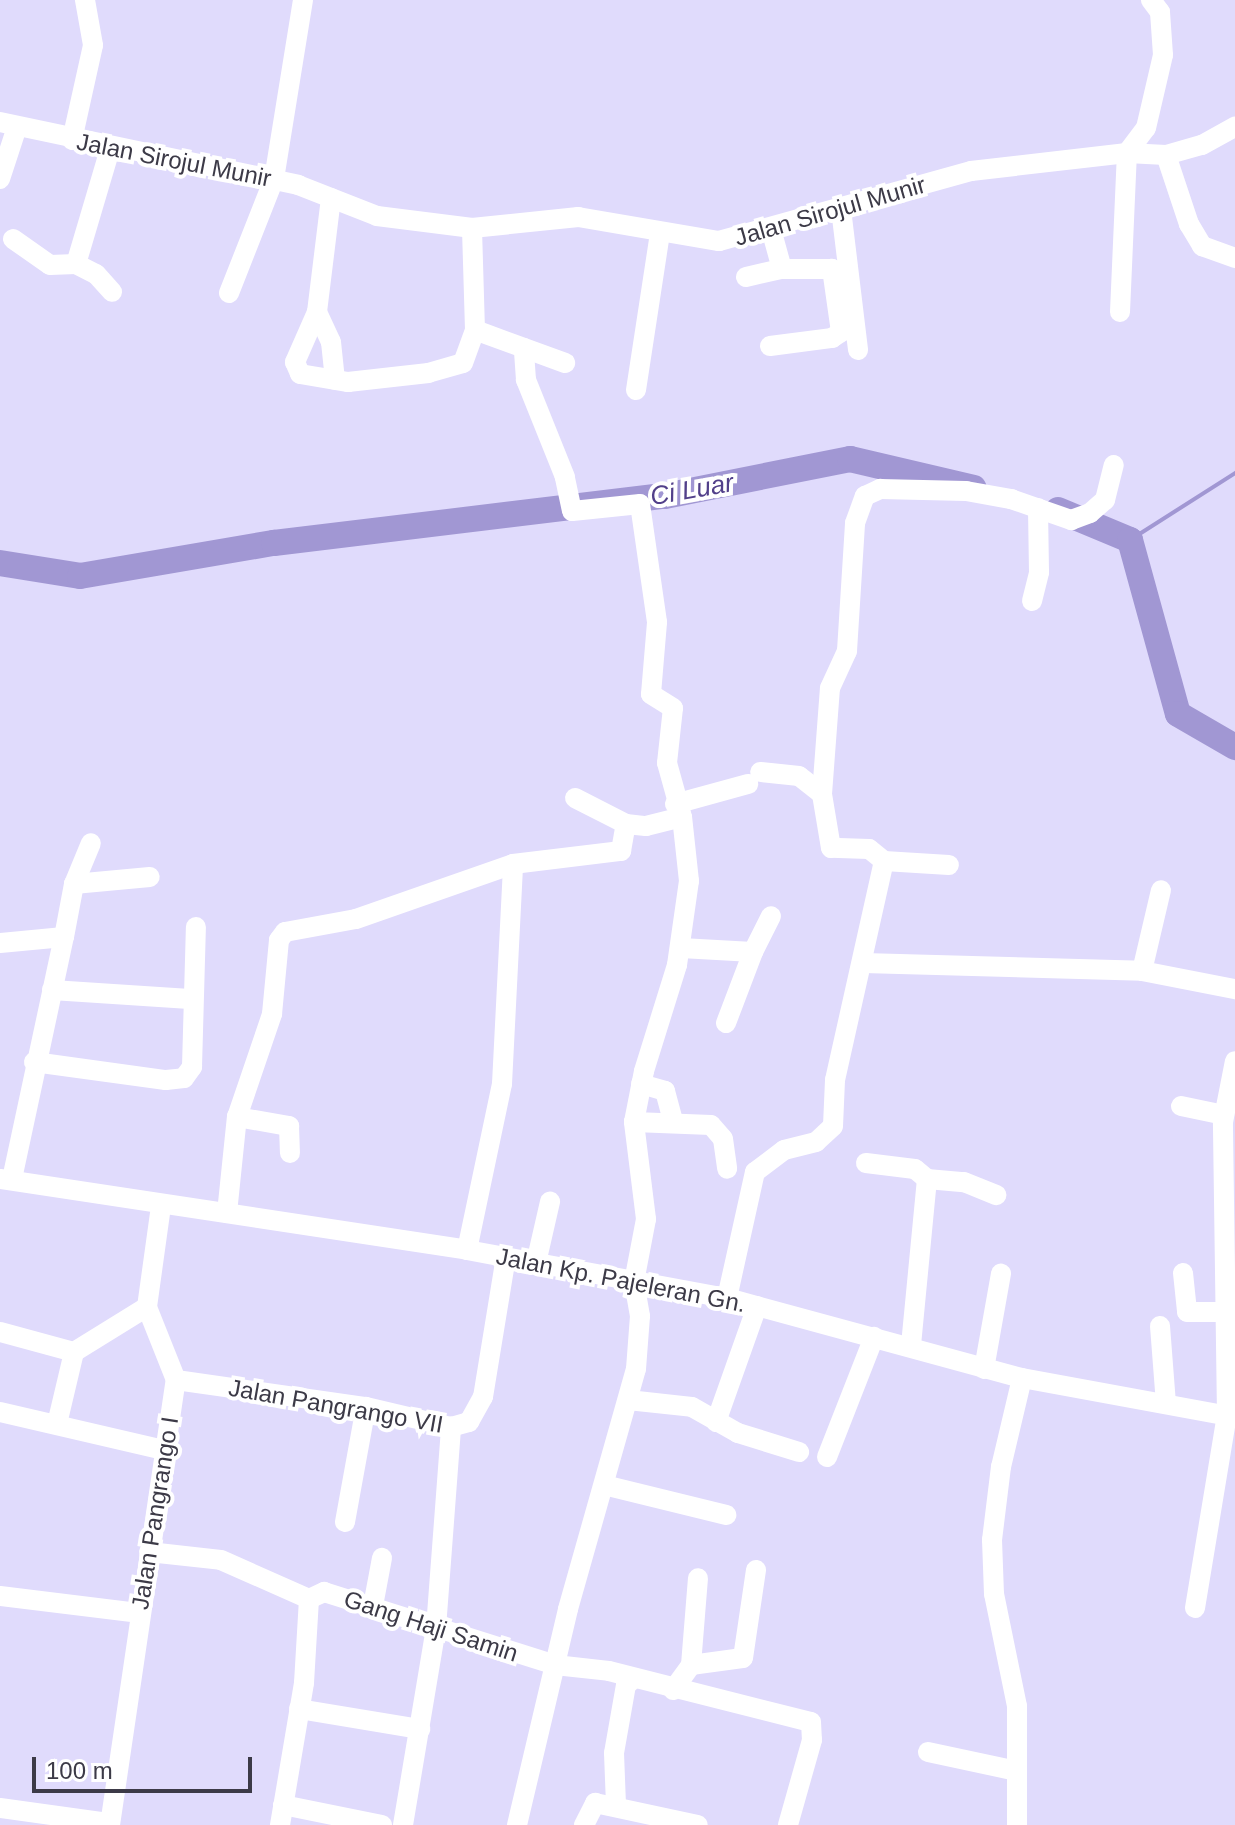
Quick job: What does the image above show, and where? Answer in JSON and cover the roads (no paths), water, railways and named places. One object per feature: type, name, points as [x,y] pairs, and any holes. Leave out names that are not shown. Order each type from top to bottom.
[{"type":"street","points":[[72,140],[93,45],[85,0]]},
{"type":"street","points":[[229,293],[274,179],[303,0]]},
{"type":"street","points":[[1120,312],[1127,153],[1146,128],[1163,55],[1160,12],[1151,0]]},
{"type":"street","points":[[0,179],[8,124]]},
{"type":"street","name":"Jalan Sirojul Munir","points":[[8,124],[110,149],[274,179],[377,216],[472,228],[578,217],[660,234],[719,241],[971,171],[1127,153],[1166,155],[1202,145],[1235,127]]},
{"type":"street","points":[[76,264],[110,149]]},
{"type":"street","points":[[1166,155],[1189,224],[1202,246],[1235,258]]},
{"type":"street","points":[[331,198],[317,312],[294,367],[300,374],[335,380],[395,378],[456,366],[469,356],[475,330],[472,228]]},
{"type":"street","points":[[841,209],[858,350]]},
{"type":"street","points":[[771,229],[782,269]]},
{"type":"street","points":[[636,390],[660,234]]},
{"type":"street","points":[[13,239],[50,265],[76,264],[96,274],[112,292]]},
{"type":"street","points":[[746,277],[782,269],[832,269],[841,332],[832,338],[770,346]]},
{"type":"street","points":[[317,312],[331,342],[335,380]]},
{"type":"street","points":[[475,330],[565,363]]},
{"type":"street","points":[[517,1825],[555,1665],[628,1400],[640,1344],[634,1282],[646,1219],[634,1122],[641,1084],[681,948],[689,881],[679,810],[667,758],[673,708],[651,696],[657,622],[640,504],[572,511],[565,477],[526,380],[524,348]]},
{"type":"street","points":[[949,865],[884,861],[869,849],[831,848],[822,794],[830,688],[847,651],[855,523],[865,496],[880,489],[966,491],[1079,518],[1105,500],[1114,465]]},
{"type":"street","points":[[1032,601],[1039,572],[1038,508]]},
{"type":"street","points":[[575,798],[626,824],[646,826],[754,778],[799,776],[822,794]]},
{"type":"street","points":[[227,1213],[237,1117],[272,1014],[279,940],[285,932],[356,919],[513,864],[621,851],[626,824]]},
{"type":"street","points":[[6,1179],[74,884],[91,843]]},
{"type":"street","points":[[727,1298],[755,1172],[784,1150],[816,1142],[833,1126],[835,1080],[884,861]]},
{"type":"street","points":[[467,1250],[502,1084],[513,864]]},
{"type":"street","points":[[74,884],[150,877]]},
{"type":"street","points":[[1142,971],[1161,890]]},
{"type":"street","points":[[726,1023],[753,952],[771,916]]},
{"type":"street","points":[[34,1062],[179,1080],[192,1067],[190,999],[196,927]]},
{"type":"street","points":[[0,943],[64,937]]},
{"type":"street","points":[[681,948],[753,952]]},
{"type":"street","points":[[863,963],[1142,971],[1235,989]]},
{"type":"street","points":[[52,990],[190,999]]},
{"type":"street","points":[[1195,1608],[1231,1416],[1226,1312],[1227,1120],[1235,1061]]},
{"type":"street","points":[[641,1084],[665,1091],[673,1121]]},
{"type":"street","points":[[1181,1106],[1227,1120]]},
{"type":"street","points":[[237,1117],[291,1127],[290,1153]]},
{"type":"street","points":[[634,1122],[705,1122],[719,1131],[727,1169]]},
{"type":"street","points":[[866,1163],[915,1169],[927,1179],[964,1182],[997,1195]]},
{"type":"street","name":"Jalan Kp. Pajeleran Gn.","points":[[6,1179],[161,1206],[227,1213],[467,1250],[727,1298],[911,1344],[984,1369],[1022,1378],[1231,1416]]},
{"type":"street","points":[[911,1344],[927,1179]]},
{"type":"street","points":[[536,1263],[550,1202]]},
{"type":"street","points":[[161,1206],[147,1307],[176,1380]]},
{"type":"street","name":"Jalan Pangrango VII","points":[[176,1380],[366,1407],[451,1427],[469,1422],[483,1397],[506,1257]]},
{"type":"street","points":[[1183,1273],[1187,1312],[1226,1312]]},
{"type":"street","points":[[984,1369],[1001,1274]]},
{"type":"street","points":[[716,1422],[757,1306]]},
{"type":"street","points":[[57,1424],[74,1352],[147,1307]]},
{"type":"street","points":[[1160,1326],[1166,1404]]},
{"type":"street","points":[[0,1332],[74,1352]]},
{"type":"street","points":[[827,1457],[874,1337]]},
{"type":"street","points":[[1017,1825],[1017,1706],[994,1594],[992,1540],[1001,1467],[1022,1378]]},
{"type":"street","name":"Jalan Pangrango I","points":[[110,1824],[138,1613],[176,1380]]},
{"type":"street","points":[[628,1400],[676,1402],[716,1422],[799,1452]]},
{"type":"street","points":[[345,1522],[366,1407]]},
{"type":"street","points":[[0,1412],[163,1450]]},
{"type":"street","points":[[403,1825],[436,1628],[451,1427]]},
{"type":"street","points":[[604,1485],[726,1515]]},
{"type":"street","points":[[149,1552],[221,1560],[309,1599],[311,1624],[281,1815],[382,1825]]},
{"type":"street","points":[[373,1606],[382,1558]]},
{"type":"street","points":[[691,1665],[743,1658],[756,1570]]},
{"type":"street","points":[[673,1690],[691,1665],[698,1578]]},
{"type":"street","name":"Gang Haji Samin","points":[[309,1599],[324,1592],[555,1665],[609,1671],[632,1680],[811,1722],[812,1740],[788,1825]]},
{"type":"street","points":[[0,1596],[138,1613]]},
{"type":"street","points":[[616,1805],[614,1753],[626,1685],[632,1680]]},
{"type":"street","points":[[299,1709],[420,1729]]},
{"type":"street","points":[[928,1752],[1017,1771]]},
{"type":"street","points":[[584,1825],[592,1804],[616,1805],[698,1825]]},
{"type":"street","points":[[0,1808],[110,1824]]},
{"type":"waterway","name":"Ci Luar","points":[[0,563],[80,576],[274,543],[665,496],[850,459],[974,488]]},
{"type":"waterway","points":[[1130,540],[1235,473]]},
{"type":"waterway","name":"Ci Luar","points":[[1058,510],[1130,540],[1178,714],[1235,747]]}]
